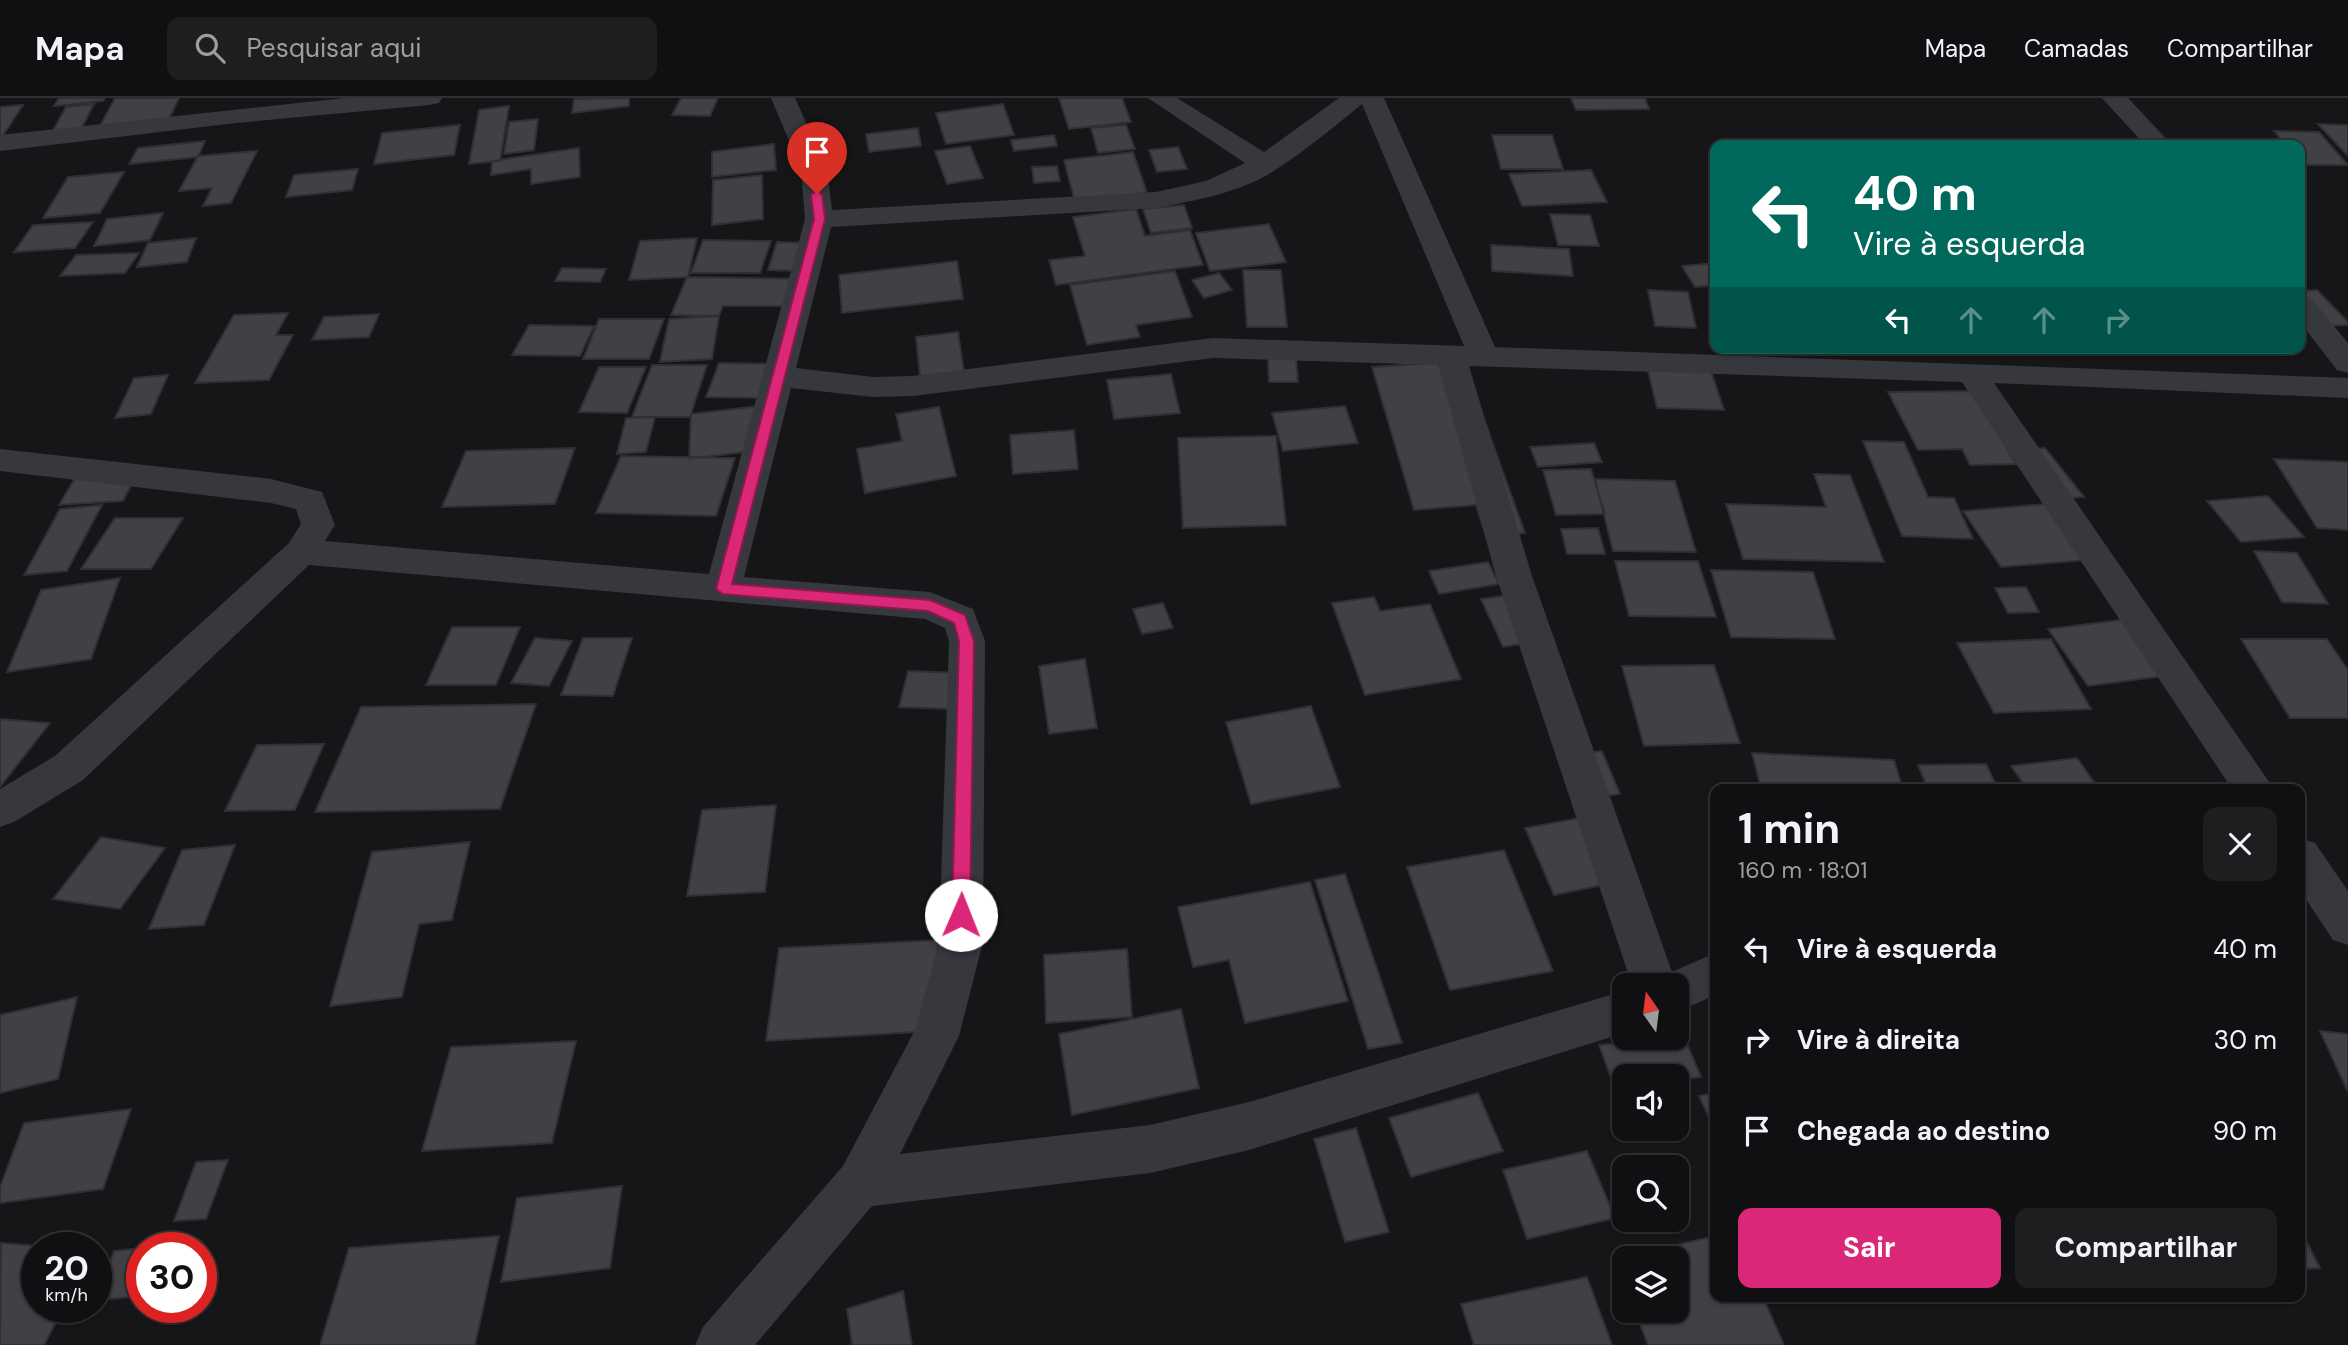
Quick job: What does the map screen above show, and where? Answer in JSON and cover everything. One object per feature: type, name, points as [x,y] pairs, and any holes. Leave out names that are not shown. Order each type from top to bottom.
[{"type":"street","points":[[0,143],[241,106],[430,98]]},
{"type":"street","points":[[723,589],[819,219],[814,169],[783,98]]},
{"type":"street","points":[[1160,98],[1266,165]]},
{"type":"street","points":[[819,219],[1156,200],[1190,195],[1231,183],[1266,165],[1354,98]]},
{"type":"street","points":[[1371,98],[1468,358],[1514,576],[1650,973]]},
{"type":"street","points":[[2113,98],[2154,140]]},
{"type":"street","points":[[2305,309],[2348,363]]},
{"type":"street","points":[[778,376],[873,387],[913,386],[1213,348],[1971,372],[2348,388]]},
{"type":"street","points":[[1971,372],[2251,784]]},
{"type":"street","points":[[0,460],[271,491],[310,500],[318,525],[301,552],[69,768],[0,810]]},
{"type":"street","points":[[301,552],[930,606],[960,619],[967,641],[961,942],[936,1036],[860,1183],[721,1345]]},
{"type":"street","points":[[2305,864],[2332,907]]},
{"type":"street","points":[[1689,986],[1710,975]]},
{"type":"street","points":[[860,1183],[1150,1149],[1249,1126],[1612,1016]]},
{"type":"building","points":[[59,98],[105,98],[103,101],[54,106]]},
{"type":"building","points":[[115,98],[179,98],[167,123],[98,130]]},
{"type":"building","points":[[629,98],[629,106],[572,113],[574,99]]},
{"type":"building","points":[[681,98],[718,98],[710,116],[672,115]]},
{"type":"building","points":[[1059,98],[1122,98],[1131,122],[1069,129]]},
{"type":"building","points":[[1571,98],[1645,98],[1649,109],[1576,110]]},
{"type":"building","points":[[94,104],[80,131],[51,134],[66,107]]},
{"type":"building","points":[[1003,104],[1014,135],[946,144],[936,113]]},
{"type":"building","points":[[23,105],[2,137],[0,138],[0,107]]},
{"type":"building","points":[[509,106],[500,161],[469,164],[479,110]]},
{"type":"building","points":[[538,119],[534,150],[504,154],[509,122]]},
{"type":"building","points":[[2318,124],[2348,125],[2348,156]]},
{"type":"building","points":[[460,125],[454,155],[374,164],[382,133]]},
{"type":"building","points":[[1126,125],[1135,149],[1098,153],[1091,128]]},
{"type":"building","points":[[918,128],[921,146],[869,152],[866,134]]},
{"type":"building","points":[[2274,131],[2319,132],[2348,165],[2305,165],[2305,140],[2282,140]]},
{"type":"building","points":[[1054,135],[1057,146],[1014,151],[1011,140]]},
{"type":"building","points":[[1492,135],[1552,135],[1563,169],[1501,169]]},
{"type":"building","points":[[205,141],[198,157],[129,164],[138,148]]},
{"type":"building","points":[[774,144],[776,170],[712,177],[712,152]]},
{"type":"building","points":[[970,146],[983,178],[947,184],[935,151]]},
{"type":"building","points":[[1178,147],[1187,169],[1157,172],[1149,150]]},
{"type":"building","points":[[579,148],[580,177],[531,184],[531,169],[491,175],[492,161]]},
{"type":"building","points":[[257,151],[231,203],[203,206],[212,188],[179,191],[198,156]]},
{"type":"building","points":[[1133,152],[1147,193],[1075,202],[1064,160]]},
{"type":"building","points":[[1057,166],[1060,181],[1034,183],[1032,167]]},
{"type":"building","points":[[358,169],[352,190],[286,197],[294,175]]},
{"type":"building","points":[[1591,170],[1607,202],[1522,206],[1509,174]]},
{"type":"building","points":[[124,172],[100,213],[43,218],[68,177]]},
{"type":"building","points":[[762,175],[763,219],[712,225],[713,180]]},
{"type":"building","points":[[1184,205],[1192,228],[1151,233],[1143,209]]},
{"type":"building","points":[[1136,209],[1145,236],[1190,230],[1203,265],[1056,285],[1049,260],[1085,256],[1073,217]]},
{"type":"building","points":[[163,213],[150,240],[94,246],[107,219]]},
{"type":"building","points":[[1550,214],[1590,215],[1599,246],[1558,245]]},
{"type":"building","points":[[93,222],[75,248],[14,252],[33,225]]},
{"type":"building","points":[[1269,224],[1286,262],[1210,271],[1196,233]]},
{"type":"building","points":[[196,238],[187,262],[137,267],[148,243]]},
{"type":"building","points":[[697,238],[688,277],[629,280],[640,241]]},
{"type":"building","points":[[703,240],[771,241],[760,273],[691,273]]},
{"type":"building","points":[[777,242],[813,243],[804,271],[768,270]]},
{"type":"building","points":[[1491,245],[1569,249],[1573,276],[1492,271]]},
{"type":"building","points":[[139,253],[125,273],[60,276],[76,255]]},
{"type":"building","points":[[957,261],[963,299],[842,313],[839,275]]},
{"type":"building","points":[[1710,263],[1710,286],[1695,287],[1682,266]]},
{"type":"building","points":[[562,268],[606,269],[600,282],[555,281]]},
{"type":"building","points":[[1243,270],[1281,270],[1287,327],[1247,327]]},
{"type":"building","points":[[1175,271],[1192,317],[1136,325],[1140,337],[1087,345],[1070,285]]},
{"type":"building","points":[[1219,273],[1232,290],[1204,298],[1192,280]]},
{"type":"building","points":[[687,277],[805,279],[796,306],[723,306],[719,316],[671,315]]},
{"type":"building","points":[[1648,290],[1688,292],[1696,328],[1655,326]]},
{"type":"building","points":[[2317,290],[2348,325],[2305,327],[2305,291]]},
{"type":"building","points":[[288,313],[276,335],[293,335],[269,380],[195,383],[234,315]]},
{"type":"building","points":[[379,314],[369,337],[312,340],[324,317]]},
{"type":"building","points":[[719,316],[712,359],[660,362],[669,319]]},
{"type":"building","points":[[599,319],[664,319],[649,359],[583,359]]},
{"type":"building","points":[[529,325],[594,326],[580,356],[512,355]]},
{"type":"building","points":[[958,332],[964,372],[920,377],[916,337]]},
{"type":"building","points":[[1268,359],[1296,359],[1298,382],[1269,382]]},
{"type":"building","points":[[1463,361],[1525,533],[1486,536],[1476,505],[1414,510],[1372,367]]},
{"type":"building","points":[[719,363],[782,364],[771,398],[706,397]]},
{"type":"building","points":[[652,365],[707,365],[690,417],[632,417]]},
{"type":"building","points":[[599,367],[646,367],[627,413],[579,412]]},
{"type":"building","points":[[1647,367],[1710,368],[1724,410],[1657,408]]},
{"type":"building","points":[[1171,374],[1180,413],[1114,419],[1107,380]]},
{"type":"building","points":[[168,375],[151,414],[115,418],[134,378]]},
{"type":"building","points":[[1974,391],[2016,464],[1970,465],[1962,449],[1918,450],[1888,392]]},
{"type":"building","points":[[769,405],[768,449],[689,459],[691,414]]},
{"type":"building","points":[[1345,406],[1358,443],[1283,451],[1272,413]]},
{"type":"building","points":[[939,407],[956,476],[865,493],[857,449],[902,441],[896,414]]},
{"type":"building","points":[[655,417],[646,452],[617,454],[626,418]]},
{"type":"building","points":[[1074,430],[1078,469],[1013,474],[1010,435]]},
{"type":"building","points":[[1276,436],[1286,525],[1183,528],[1178,438]]},
{"type":"building","points":[[1863,441],[1904,442],[1928,497],[1954,498],[1973,539],[1902,536]]},
{"type":"building","points":[[1594,443],[1602,462],[1538,467],[1530,447]]},
{"type":"building","points":[[575,448],[555,504],[442,507],[466,451]]},
{"type":"building","points":[[2045,448],[2084,497],[2056,499],[2018,450]]},
{"type":"building","points":[[621,456],[735,458],[716,516],[596,513]]},
{"type":"building","points":[[2274,459],[2348,462],[2348,530],[2317,528]]},
{"type":"building","points":[[1591,469],[1605,514],[1556,515],[1543,470]]},
{"type":"building","points":[[137,474],[123,501],[59,505],[75,478]]},
{"type":"building","points":[[1814,474],[1850,475],[1884,562],[1743,559],[1726,504],[1826,507]]},
{"type":"building","points":[[1595,479],[1675,481],[1696,552],[1613,551]]},
{"type":"building","points":[[2268,496],[2304,537],[2241,542],[2207,501]]},
{"type":"building","points":[[2046,504],[2087,560],[2001,567],[1963,511]]},
{"type":"building","points":[[102,505],[67,571],[24,575],[60,509]]},
{"type":"building","points":[[115,518],[183,518],[151,569],[81,569]]},
{"type":"building","points":[[1598,528],[1605,554],[1567,554],[1561,529]]},
{"type":"building","points":[[2254,551],[2297,553],[2328,604],[2282,602]]},
{"type":"building","points":[[1615,561],[1698,561],[1716,617],[1629,616]]},
{"type":"building","points":[[1488,562],[1499,584],[1439,594],[1429,571]]},
{"type":"building","points":[[1711,570],[1813,572],[1835,639],[1731,637]]},
{"type":"building","points":[[120,578],[91,659],[7,672],[41,590]]},
{"type":"building","points":[[2026,587],[2039,612],[2008,613],[1995,588]]},
{"type":"building","points":[[1530,592],[1552,639],[1503,647],[1481,599]]},
{"type":"building","points":[[1374,597],[1380,611],[1430,604],[1461,679],[1365,695],[1332,603]]},
{"type":"building","points":[[1163,603],[1173,628],[1142,634],[1133,609]]},
{"type":"building","points":[[2129,619],[2172,675],[2088,686],[2048,629]]},
{"type":"building","points":[[452,627],[520,627],[496,685],[426,685]]},
{"type":"building","points":[[535,638],[572,641],[549,686],[511,683]]},
{"type":"building","points":[[583,638],[632,638],[613,696],[561,695]]},
{"type":"building","points":[[2051,639],[2091,709],[1994,713],[1957,643]]},
{"type":"building","points":[[2241,639],[2327,639],[2348,670],[2348,718],[2290,718]]},
{"type":"building","points":[[1085,659],[1097,728],[1049,734],[1039,666]]},
{"type":"building","points":[[1714,665],[1740,743],[1644,746],[1622,666]]},
{"type":"building","points":[[908,671],[959,673],[951,709],[899,707]]},
{"type":"building","points":[[536,704],[500,809],[315,812],[361,707]]},
{"type":"building","points":[[1311,706],[1340,787],[1251,804],[1226,722]]},
{"type":"building","points":[[0,719],[50,723],[0,787]]},
{"type":"building","points":[[324,744],[295,810],[225,811],[257,745]]},
{"type":"building","points":[[1602,751],[1620,794],[1582,799],[1565,755]]},
{"type":"building","points":[[1752,753],[1894,760],[1901,784],[1760,784]]},
{"type":"building","points":[[2077,758],[2095,784],[2024,784],[2011,766]]},
{"type":"building","points":[[1986,764],[1996,784],[1926,784],[1918,765]]},
{"type":"building","points":[[776,805],[765,892],[687,896],[702,810]]},
{"type":"building","points":[[1601,814],[1632,879],[1554,895],[1525,828]]},
{"type":"building","points":[[101,837],[165,848],[120,909],[53,899]]},
{"type":"building","points":[[470,842],[452,920],[419,924],[402,997],[330,1006],[372,852]]},
{"type":"building","points":[[235,845],[204,925],[149,929],[182,850]]},
{"type":"building","points":[[1504,850],[1553,971],[1450,990],[1407,867]]},
{"type":"building","points":[[1345,874],[1402,1043],[1368,1049],[1315,880]]},
{"type":"building","points":[[1310,882],[1348,1001],[1245,1023],[1229,960],[1193,967],[1178,907]]},
{"type":"building","points":[[938,940],[933,1031],[766,1041],[779,948]]},
{"type":"building","points":[[1127,949],[1132,1017],[1046,1023],[1044,955]]},
{"type":"building","points":[[77,997],[58,1079],[0,1093],[0,1015]]},
{"type":"building","points":[[1181,1009],[1199,1088],[1072,1115],[1059,1034]]},
{"type":"building","points":[[2320,1031],[2348,1034],[2348,1090],[2347,1090]]},
{"type":"building","points":[[576,1041],[552,1143],[422,1151],[451,1047]]},
{"type":"building","points":[[1612,1044],[1612,1050],[1689,1048],[1701,1077],[1689,1078],[1689,1064],[1612,1064],[1612,1081],[1599,1045]]},
{"type":"building","points":[[1478,1093],[1503,1151],[1411,1177],[1389,1118]]},
{"type":"building","points":[[1710,1094],[1710,1119],[1699,1096]]},
{"type":"building","points":[[131,1109],[103,1189],[0,1203],[0,1187],[24,1123]]},
{"type":"building","points":[[1356,1128],[1389,1232],[1345,1242],[1314,1139]]},
{"type":"building","points":[[1587,1151],[1612,1211],[1612,1219],[1527,1239],[1503,1170]]},
{"type":"building","points":[[228,1160],[206,1219],[174,1221],[196,1162]]},
{"type":"building","points":[[622,1186],[610,1268],[501,1282],[517,1198]]},
{"type":"building","points":[[499,1236],[475,1345],[320,1345],[349,1248]]},
{"type":"building","points":[[1710,1237],[1710,1302],[1765,1302],[1784,1345],[1648,1345],[1640,1323],[1689,1323],[1689,1246],[1672,1246]]},
{"type":"building","points":[[2305,1239],[2320,1268],[2305,1269]]},
{"type":"building","points":[[1,1243],[21,1245],[21,1323],[56,1323],[44,1345],[0,1345]]},
{"type":"building","points":[[126,1250],[126,1297],[112,1299],[114,1251]]},
{"type":"building","points":[[1587,1277],[1612,1345],[1474,1345],[1461,1304]]},
{"type":"building","points":[[903,1291],[912,1345],[852,1345],[847,1309]]},
{"type":"route","points":[[817,194],[819,219],[723,589],[930,606],[960,619],[967,641],[961,915]]}]
